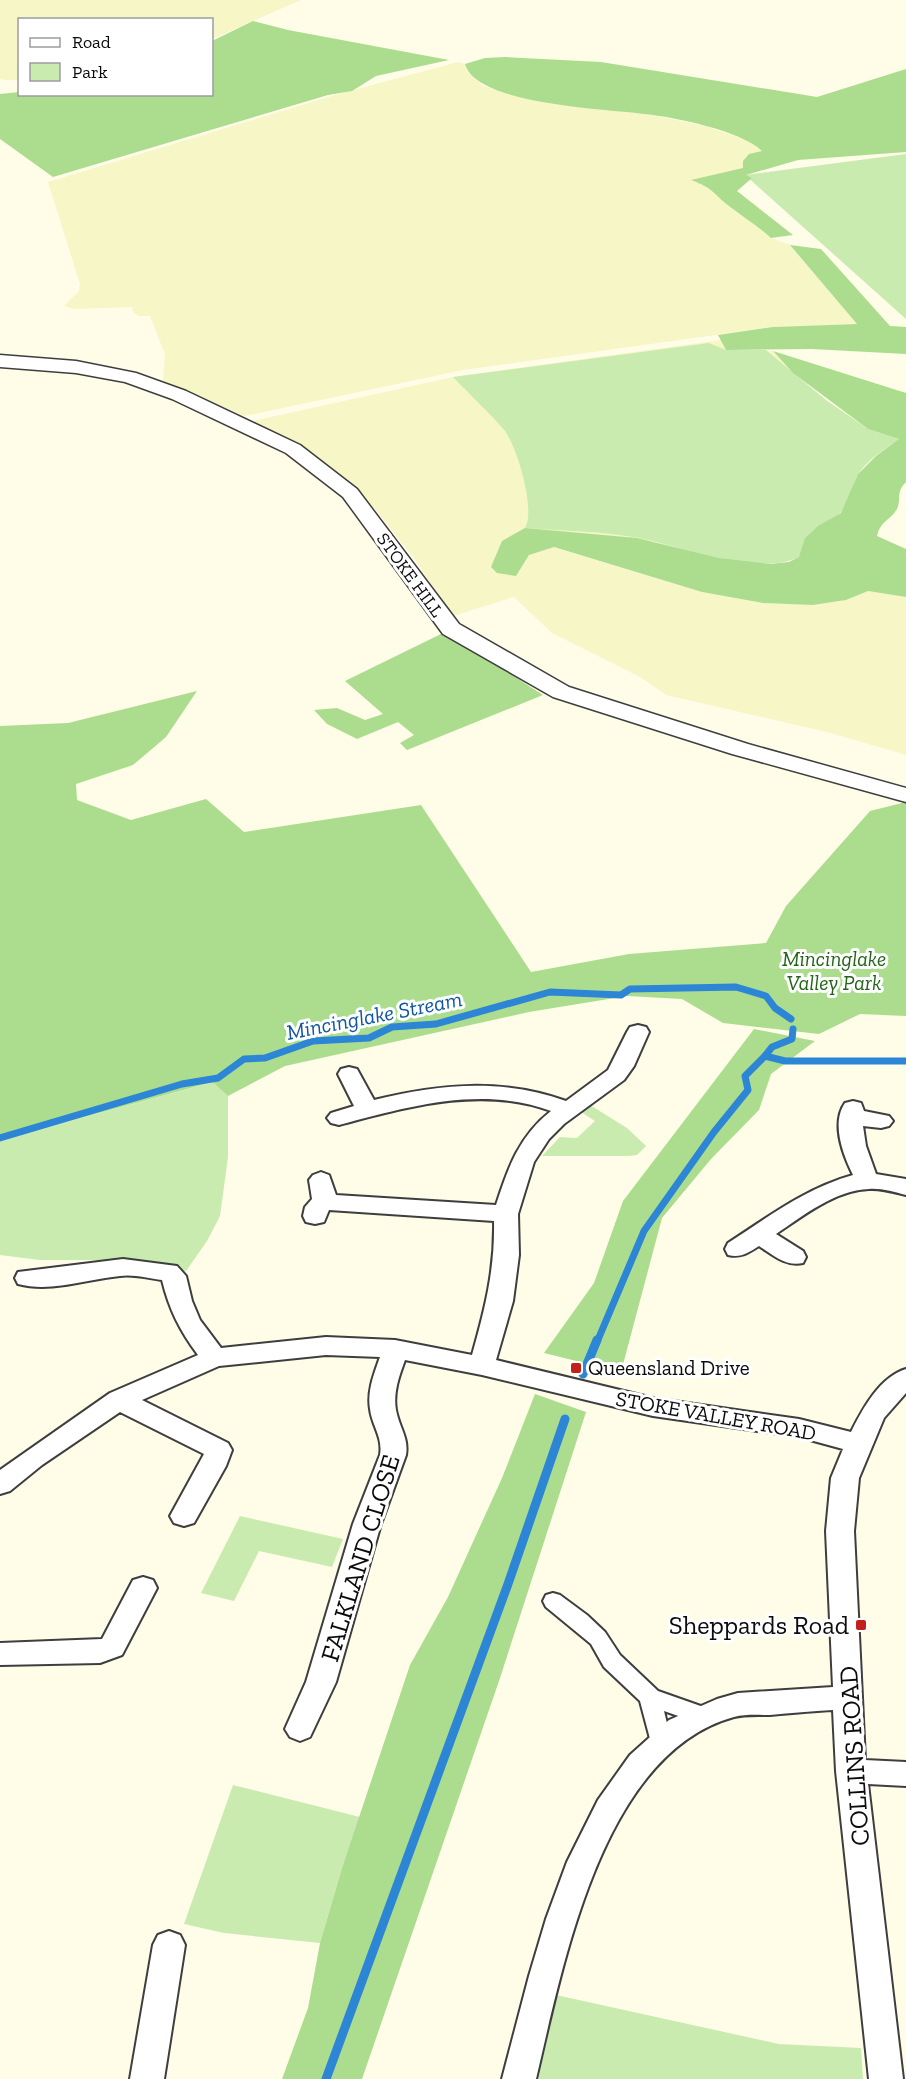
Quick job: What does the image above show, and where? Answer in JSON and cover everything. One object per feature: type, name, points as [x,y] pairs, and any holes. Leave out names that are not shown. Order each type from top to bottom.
[{"type":"street","name":"STOKE HILL","points":[[0,361],[76,367],[129,377],[180,395],[293,449],[350,494],[451,629],[561,692],[740,749],[906,795]]},
{"type":"street","points":[[482,1366],[500,1301],[507,1255],[506,1214],[522,1161],[541,1134],[568,1110],[616,1075],[623,1066],[638,1032]]},
{"type":"street","points":[[349,1074],[367,1109]]},
{"type":"street","points":[[339,1118],[367,1109],[458,1093],[488,1092],[527,1096],[568,1110]]},
{"type":"street","points":[[868,1181],[857,1161],[851,1135],[852,1112],[881,1121]]},
{"type":"street","points":[[737,1249],[828,1191],[849,1183],[868,1181],[906,1187]]},
{"type":"street","points":[[321,1200],[506,1214]]},
{"type":"street","points":[[759,1235],[795,1257]]},
{"type":"street","points":[[27,1278],[59,1277],[123,1267],[168,1272],[174,1276],[177,1298],[186,1322],[215,1358]]},
{"type":"street","name":"STOKE VALLEY ROAD","points":[[0,1484],[33,1458],[119,1400],[215,1358],[326,1346],[395,1349],[482,1366],[653,1407],[799,1428],[859,1443]]},
{"type":"street","name":"FALKLAND CLOSE","points":[[300,1730],[321,1682],[367,1524],[393,1455],[395,1443],[383,1411],[382,1398],[395,1349]]},
{"type":"street","name":"COLLINS ROAD","points":[[886,2079],[851,1771],[840,1531],[845,1478],[859,1443],[873,1414],[887,1396],[906,1378]]},
{"type":"street","points":[[119,1400],[214,1445],[219,1450],[184,1516]]},
{"type":"street","points":[[0,1654],[100,1652],[112,1647],[143,1588]]},
{"type":"street","points":[[553,1601],[580,1620],[598,1638],[612,1661],[650,1697],[704,1716]]},
{"type":"street","points":[[650,1697],[661,1744]]},
{"type":"street","points":[[519,2079],[567,1897],[609,1806],[640,1764],[684,1726],[726,1707],[849,1697]]},
{"type":"street","points":[[851,1771],[906,1774]]},
{"type":"street","points":[[147,2079],[169,1945]]},
{"type":"green space","points":[[0,0],[301,0],[213,39],[213,18],[18,18],[18,80],[0,79]]},
{"type":"green space","points":[[253,21],[288,30],[449,60],[376,76],[352,91],[328,95],[53,177],[0,139],[0,94],[18,92],[18,96],[213,96],[213,41]]},
{"type":"green space","points":[[485,58],[601,62],[817,97],[906,69],[906,152],[798,160],[746,175],[752,178],[737,191],[793,235],[771,238],[709,188],[691,180],[743,168],[743,161],[749,154],[762,151],[752,144],[724,131],[673,118],[575,107],[517,97],[474,78],[465,64]]},
{"type":"green space","points":[[458,62],[465,64],[467,71],[483,86],[545,103],[647,114],[705,126],[754,143],[763,151],[744,168],[711,187],[729,206],[750,219],[771,238],[790,245],[857,324],[773,327],[463,370],[244,416],[163,381],[165,354],[150,316],[139,316],[134,313],[132,307],[74,309],[64,306],[79,291],[80,284],[48,182],[335,95]]},
{"type":"green space","points":[[906,154],[906,319],[745,175]]},
{"type":"green space","points":[[790,245],[821,249],[890,326],[906,327],[906,354],[812,349],[726,350],[718,335],[773,327],[857,324]]},
{"type":"green space","points":[[721,340],[726,350],[773,351],[793,373],[800,557],[525,528],[516,575],[529,555],[553,547],[702,592],[763,603],[813,605],[846,600],[868,591],[906,597],[906,755],[831,733],[666,695],[642,678],[552,633],[514,597],[453,616],[413,557],[375,509],[319,458],[253,421],[453,377]]},
{"type":"green space","points":[[709,343],[726,350],[766,350],[826,400],[868,429],[900,439],[865,465],[857,476],[842,511],[811,533],[800,557],[763,564],[742,562],[639,538],[525,528],[528,519],[527,494],[520,464],[510,439],[499,424],[453,377]]},
{"type":"green space","points":[[773,351],[906,393],[906,482],[900,492],[897,509],[883,524],[877,536],[906,549],[906,597],[868,591],[846,600],[813,605],[763,603],[702,592],[554,547],[529,555],[516,576],[497,573],[491,567],[502,541],[525,528],[637,538],[719,558],[770,564],[789,562],[799,557],[805,538],[818,526],[841,513],[858,474],[876,456],[899,439],[868,429],[793,373]]},
{"type":"green space","points":[[445,632],[543,695],[407,750],[400,743],[414,735],[398,722],[357,739],[327,724],[314,710],[337,708],[365,720],[383,714],[345,681]]},
{"type":"green space","name":"Mincinglake Valley Park","points":[[197,691],[166,737],[133,765],[76,784],[77,800],[131,820],[206,799],[244,832],[421,805],[531,972],[629,954],[766,943],[786,906],[870,811],[906,802],[906,1016],[860,1014],[819,1034],[723,1023],[682,999],[627,996],[529,1012],[285,1066],[228,1096],[213,1082],[0,1140],[0,726],[68,723]]},
{"type":"green space","points":[[754,1029],[815,1041],[771,1074],[759,1110],[711,1159],[662,1218],[621,1372],[544,1353],[594,1283],[623,1201]]},
{"type":"green space","points":[[214,1082],[228,1096],[228,1157],[220,1216],[207,1241],[186,1271],[112,1260],[40,1260],[0,1255],[0,1140]]},
{"type":"green space","points":[[590,1105],[627,1128],[646,1146],[637,1155],[629,1156],[542,1156],[560,1137],[577,1138],[595,1121],[581,1112]]},
{"type":"green space","points":[[535,1394],[586,1412],[500,1678],[362,2079],[282,2079],[308,2008],[320,1943],[342,1868],[410,1665],[448,1597],[502,1478]]},
{"type":"green space","points":[[240,1516],[343,1539],[332,1567],[259,1551],[234,1601],[201,1593]]},
{"type":"green space","points":[[233,1785],[360,1817],[320,1943],[224,1933],[184,1924]]},
{"type":"green space","points":[[556,1995],[779,2044],[861,2048],[863,2079],[534,2079]]},
{"type":"waterway","name":"Mincinglake Stream","points":[[0,1138],[182,1084],[218,1078],[244,1059],[265,1058],[313,1041],[369,1038],[392,1027],[436,1024],[550,992],[621,995],[630,989],[736,987],[766,996],[775,1008],[791,1019]]},
{"type":"waterway","name":"Mincinglake Stream","points":[[765,1056],[772,1047],[792,1039],[793,1029]]},
{"type":"waterway","points":[[597,1342],[644,1231],[714,1132],[748,1090],[745,1076],[765,1056]]},
{"type":"waterway","name":"Mincinglake Stream","points":[[765,1056],[785,1061],[906,1061]]},
{"type":"waterway","points":[[583,1374],[597,1340]]},
{"type":"waterway","points":[[326,2079],[508,1584],[565,1419]]},
{"type":"place","name":"Queensland Drive","points":[[576,1368]]},
{"type":"place","name":"Sheppards Road","points":[[861,1625]]}]
